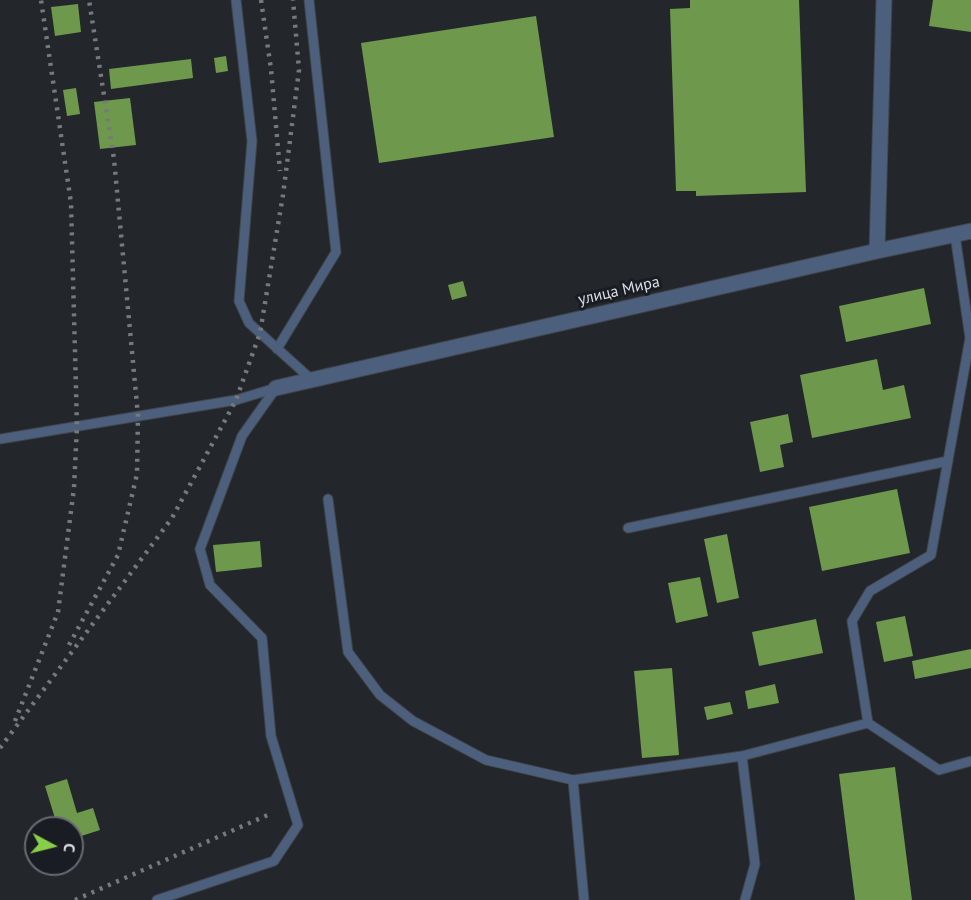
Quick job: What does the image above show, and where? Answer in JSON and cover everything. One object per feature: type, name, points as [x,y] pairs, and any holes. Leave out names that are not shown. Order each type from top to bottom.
[{"type":"street","points":[[877,251],[884,0]]},
{"type":"street","name":"улица Мира","points":[[276,388],[971,231]]},
{"type":"lane","points":[[236,0],[252,141],[239,302],[249,323],[312,380]]},
{"type":"lane","points":[[278,349],[336,252],[309,0]]},
{"type":"lane","points":[[867,723],[852,621],[870,591],[931,555],[948,461],[970,338],[955,235]]},
{"type":"lane","points":[[0,439],[236,400],[276,388]]},
{"type":"lane","points":[[157,900],[274,861],[298,825],[271,736],[261,638],[210,585],[200,549],[242,436],[276,388]]},
{"type":"lane","points":[[628,528],[948,461]]},
{"type":"lane","points":[[328,499],[348,652],[380,695],[414,721],[486,760],[573,780],[741,756],[867,723],[939,770],[971,761]]},
{"type":"lane","points":[[741,756],[755,864],[745,900]]},
{"type":"lane","points":[[573,780],[584,900]]},
{"type":"building","points":[[690,0],[799,0],[806,192],[696,196],[696,191],[676,191],[670,9],[690,8]]},
{"type":"building","points":[[933,0],[971,0],[971,32],[929,26]]},
{"type":"building","points":[[78,4],[81,32],[55,36],[51,7]]},
{"type":"building","points":[[536,16],[554,137],[379,163],[361,43]]},
{"type":"building","points":[[226,56],[228,71],[216,73],[214,58]]},
{"type":"building","points":[[191,59],[193,78],[111,89],[109,69]]},
{"type":"building","points":[[76,88],[80,114],[67,116],[63,90]]},
{"type":"building","points":[[130,98],[136,145],[100,149],[94,102]]},
{"type":"building","points":[[463,281],[467,296],[452,300],[448,285]]},
{"type":"building","points":[[924,288],[931,324],[846,342],[839,306]]},
{"type":"building","points":[[877,359],[883,390],[904,385],[911,418],[812,438],[800,375]]},
{"type":"building","points":[[788,414],[793,442],[780,445],[784,467],[760,472],[750,422]]},
{"type":"building","points":[[897,489],[910,553],[822,571],[809,507]]},
{"type":"building","points":[[727,534],[739,598],[717,603],[704,539]]},
{"type":"building","points":[[260,541],[262,567],[216,572],[213,545]]},
{"type":"building","points":[[700,577],[708,616],[676,623],[668,583]]},
{"type":"building","points":[[905,616],[913,656],[884,662],[876,622]]},
{"type":"building","points":[[816,619],[823,653],[759,666],[752,632]]},
{"type":"building","points":[[971,649],[971,668],[915,679],[912,661]]},
{"type":"building","points":[[672,668],[679,755],[642,758],[634,671]]},
{"type":"building","points":[[775,684],[779,703],[748,709],[745,691]]},
{"type":"building","points":[[730,702],[733,714],[707,720],[704,707]]},
{"type":"building","points":[[895,767],[912,900],[855,900],[839,774]]},
{"type":"building","points":[[67,779],[77,813],[93,808],[100,830],[84,835],[84,816],[54,816],[45,786]]},
{"type":"railway","points":[[15,721],[58,612],[74,488],[77,426],[71,203],[41,0]]},
{"type":"railway","points":[[69,645],[118,555],[137,474],[138,416],[114,159],[89,0]]},
{"type":"railway","points":[[261,0],[271,69],[280,171]]},
{"type":"railway","points":[[0,748],[172,518],[236,400],[260,333],[283,195],[299,70],[293,0]]},
{"type":"railway","points":[[75,900],[270,814]]}]
